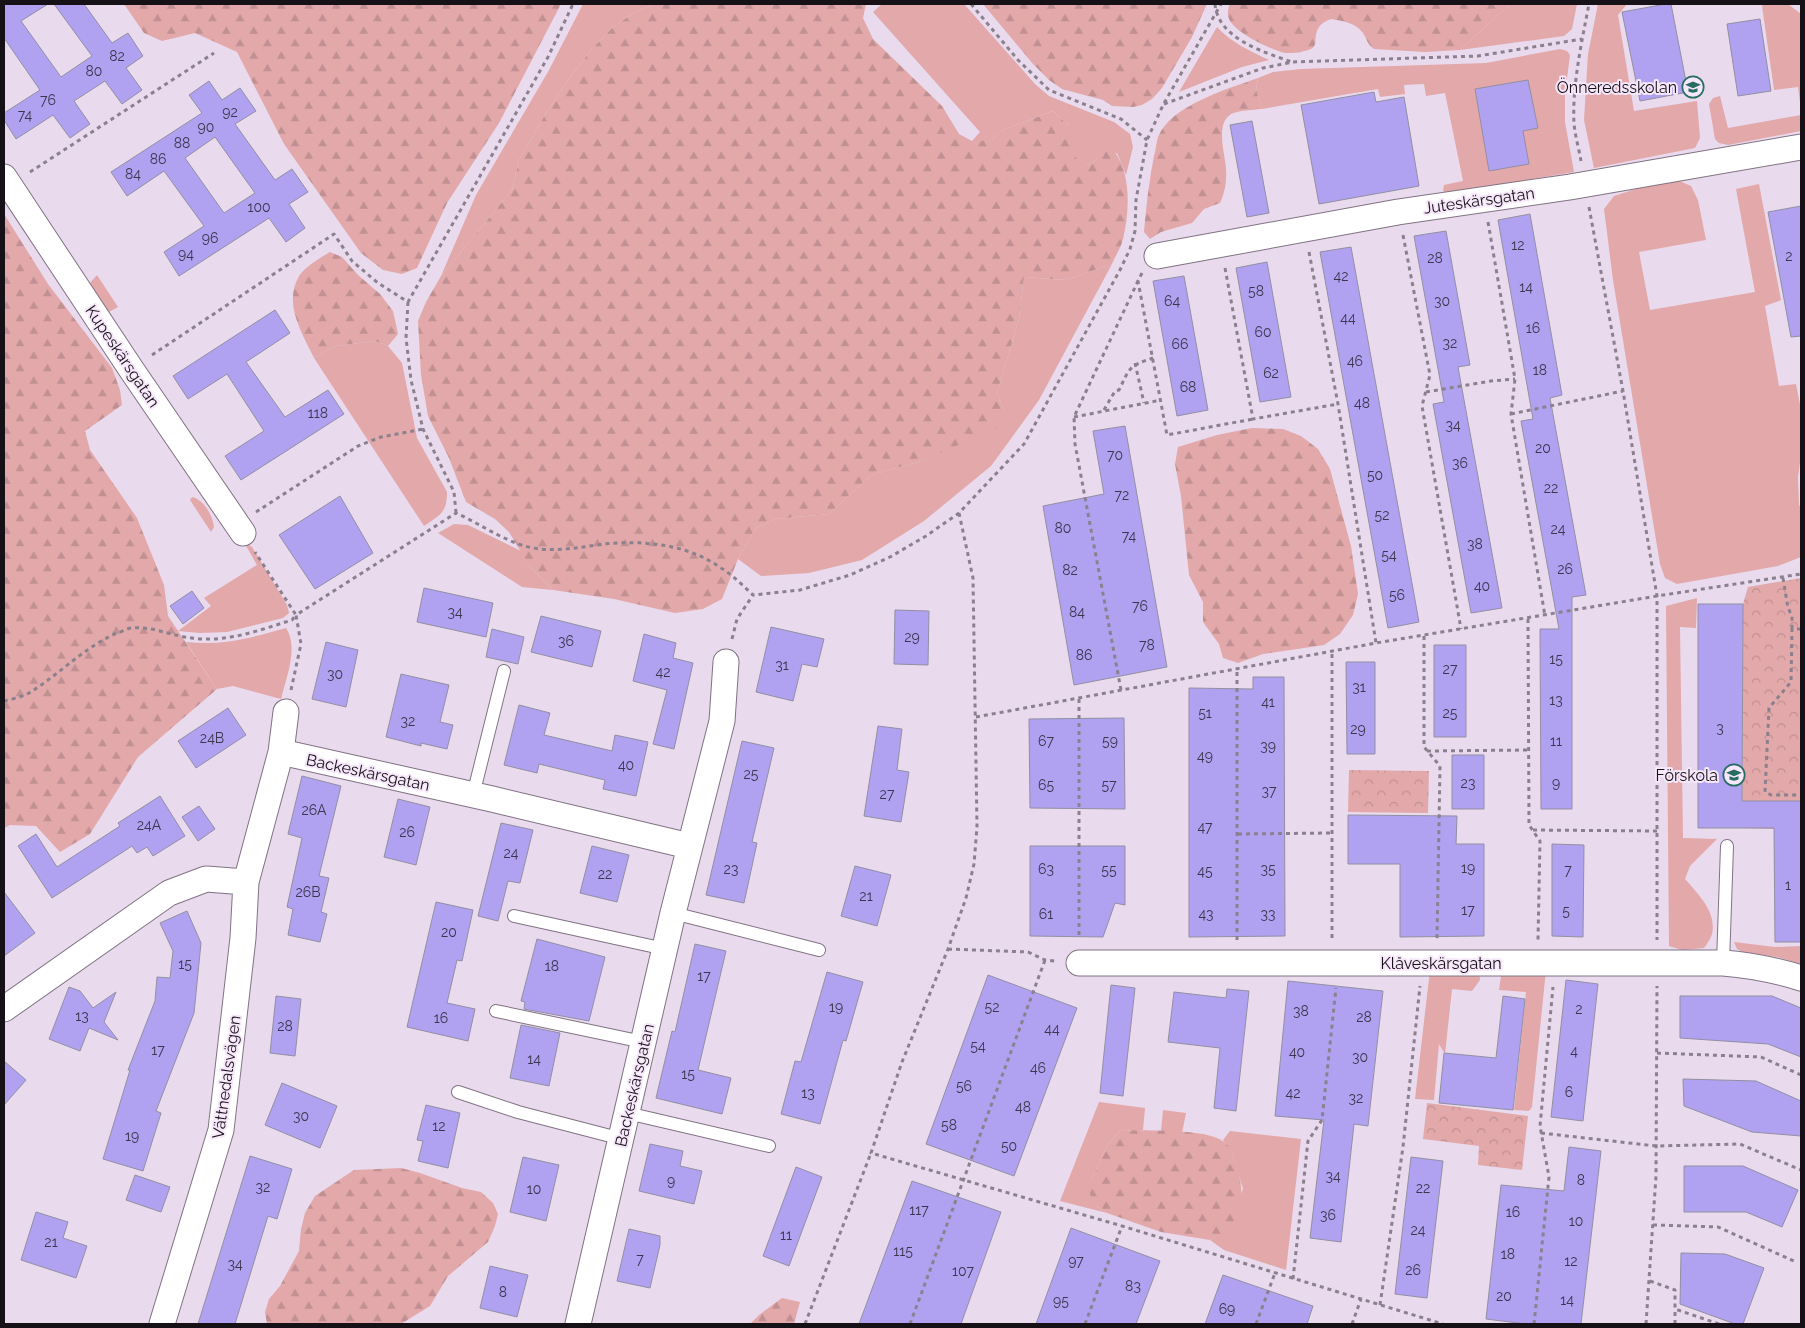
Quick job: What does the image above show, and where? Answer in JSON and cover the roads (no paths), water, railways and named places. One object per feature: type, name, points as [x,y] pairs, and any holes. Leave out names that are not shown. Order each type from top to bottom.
[{"type":"street","name":"Juteskärsgatan","points":[[1156,256],[1398,212],[1801,147]]},
{"type":"street","name":"Kupeskärsgatan","points":[[7,181],[131,369],[240,529]]},
{"type":"street","name":"Backeskärsgatan","points":[[578,1324],[689,846],[722,721],[726,662]]},
{"type":"street","name":"Vättnedalsvägen","points":[[162,1324],[221,1130],[243,938],[246,882],[281,752],[286,712]]},
{"type":"street","name":"Backeskärsgatan","points":[[281,752],[689,846]]},
{"type":"street","points":[[4,1009],[169,893],[206,879],[246,882]]},
{"type":"street","name":"Klåveskärsgatan","points":[[1079,963],[1722,963],[1744,964],[1776,970],[1801,978]]},
{"type":"lane","points":[[473,795],[504,671]]},
{"type":"lane","points":[[1722,963],[1727,846]]},
{"type":"lane","points":[[673,913],[818,950]]},
{"type":"lane","points":[[514,916],[665,949]]},
{"type":"lane","points":[[496,1011],[643,1042]]},
{"type":"lane","points":[[458,1092],[518,1112],[622,1139]]},
{"type":"lane","points":[[627,1113],[769,1146]]},
{"type":"place","name":"Önneredsskolan","points":[[1693,87]]},
{"type":"place","name":"Förskola","points":[[1734,775]]}]
